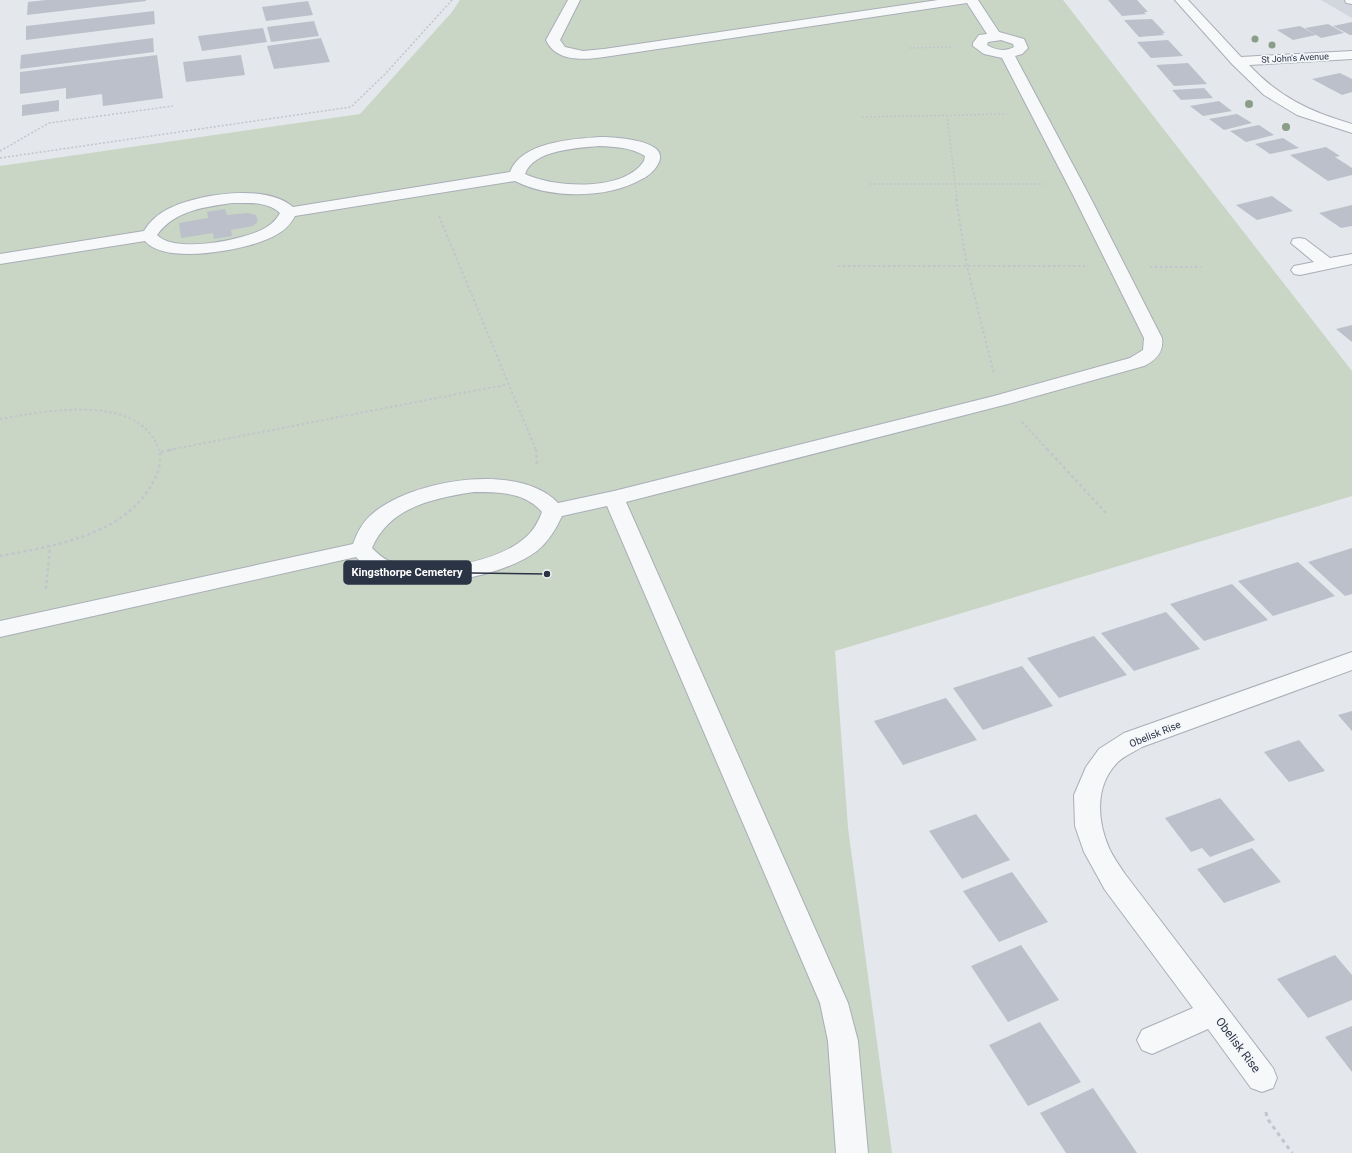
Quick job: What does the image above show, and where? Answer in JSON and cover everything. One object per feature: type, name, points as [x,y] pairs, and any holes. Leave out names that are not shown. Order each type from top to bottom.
[{"type":"street","points":[[574,0],[553,40],[554,45],[558,49],[584,55],[964,0]]},
{"type":"street","points":[[972,0],[995,36]]},
{"type":"street","name":"St John's Avenue","points":[[1181,0],[1258,84],[1284,103],[1302,112],[1352,129]]},
{"type":"street","points":[[995,36],[1009,37],[1019,42],[1021,48],[1006,53],[993,52],[980,46],[980,43],[984,38],[995,36]]},
{"type":"street","points":[[553,511],[614,498],[1001,400],[1138,362],[1147,358],[1152,353],[1155,346],[1153,338],[1118,266],[1040,114],[1006,53]]},
{"type":"street","name":"St John's Avenue","points":[[1237,61],[1352,55]]},
{"type":"street","points":[[0,258],[148,235],[159,221],[182,208],[232,198],[257,199],[280,205],[289,212],[517,176],[536,185],[557,189],[595,188],[631,179],[647,169],[652,162],[652,158],[651,153],[646,149],[623,142],[598,141],[574,143],[552,148],[530,158],[518,168],[517,176]]},
{"type":"street","points":[[148,235],[152,241],[170,248],[184,250],[220,246],[252,239],[268,232],[285,220],[289,212]]},
{"type":"street","points":[[1299,243],[1327,264]]},
{"type":"street","points":[[1300,270],[1352,259]]},
{"type":"street","points":[[361,549],[364,538],[368,532],[388,512],[409,501],[432,492],[474,485],[494,485],[517,488],[538,496],[547,503],[553,511]]},
{"type":"street","points":[[614,498],[834,1003],[843,1041],[852,1153]]},
{"type":"street","points":[[361,549],[370,559],[380,566],[393,570],[441,574],[464,572],[496,563],[514,555],[530,545],[547,526],[553,511]]},
{"type":"street","points":[[0,629],[361,549]]},
{"type":"street","name":"Obelisk Rise","points":[[1262,1078],[1115,882],[1097,852],[1088,826],[1087,794],[1095,774],[1108,756],[1133,740],[1352,661]]},
{"type":"street","name":"Obelisk Rise","points":[[1152,1040],[1214,1013]]},
{"type":"path","points":[[0,158],[351,107],[386,73],[452,0]]},
{"type":"path","points":[[909,48],[980,46]]},
{"type":"path","points":[[0,151],[49,123],[173,106]]},
{"type":"path","points":[[862,117],[1040,114]]},
{"type":"path","points":[[947,115],[954,184],[967,266],[1001,400],[1106,513]]},
{"type":"path","points":[[870,184],[1075,184]]},
{"type":"path","points":[[428,190],[536,447],[538,496]]},
{"type":"path","points":[[838,266],[1201,267]]},
{"type":"path","points":[[161,452],[510,384]]},
{"type":"path","points":[[0,419],[66,409],[112,413],[131,418],[146,428],[161,452],[160,464],[155,477],[145,496],[130,512],[108,525],[82,537],[50,546],[0,556]]},
{"type":"path","points":[[43,619],[50,546]]},
{"type":"path","points":[[1262,1078],[1266,1118],[1292,1153]]},
{"type":"shaded area","points":[[1321,0],[1352,0],[1352,18]]},
{"type":"green space","points":[[460,0],[1063,0],[1352,371],[1352,496],[835,651],[848,828],[892,1153],[0,1153],[0,166],[360,114],[452,12]]},
{"type":"building","points":[[46,0],[146,1],[27,15],[28,2]]},
{"type":"building","points":[[1108,0],[1137,0],[1148,12],[1144,12],[1146,14],[1122,16]]},
{"type":"building","points":[[308,1],[313,15],[266,21],[262,7]]},
{"type":"building","points":[[154,11],[155,24],[26,40],[26,26]]},
{"type":"building","points":[[1152,19],[1165,33],[1162,33],[1164,35],[1139,37],[1124,20]]},
{"type":"building","points":[[314,21],[319,36],[271,42],[267,27]]},
{"type":"building","points":[[1352,22],[1352,35],[1333,26]]},
{"type":"building","points":[[1328,24],[1344,33],[1321,38],[1305,28]]},
{"type":"building","points":[[1300,26],[1316,35],[1293,40],[1277,30]]},
{"type":"building","points":[[263,28],[267,42],[202,51],[198,36]]},
{"type":"building","points":[[153,38],[154,52],[20,69],[21,55]]},
{"type":"building","points":[[321,38],[330,62],[274,69],[267,46]]},
{"type":"building","points":[[1168,40],[1183,56],[1151,58],[1137,42]]},
{"type":"building","points":[[157,55],[163,98],[103,106],[102,94],[66,99],[66,88],[20,94],[20,72]]},
{"type":"building","points":[[241,55],[245,75],[186,82],[183,62]]},
{"type":"building","points":[[1188,63],[1207,84],[1174,86],[1156,65]]},
{"type":"building","points":[[1340,73],[1352,79],[1352,92],[1342,95],[1312,79]]},
{"type":"building","points":[[1204,88],[1213,98],[1181,100],[1172,90]]},
{"type":"building","points":[[59,100],[59,111],[22,116],[22,105]]},
{"type":"building","points":[[1219,101],[1232,111],[1203,116],[1190,106]]},
{"type":"building","points":[[1237,114],[1252,123],[1224,130],[1209,119]]},
{"type":"building","points":[[1259,125],[1274,135],[1246,142],[1230,131]]},
{"type":"building","points":[[1283,138],[1299,148],[1270,154],[1255,144]]},
{"type":"building","points":[[1326,147],[1340,156],[1335,157],[1352,168],[1352,175],[1328,181],[1290,155]]},
{"type":"building","points":[[1272,196],[1293,211],[1257,220],[1236,205]]},
{"type":"building","points":[[1352,205],[1352,226],[1341,228],[1319,213]]},
{"type":"building","points":[[225,209],[227,215],[248,213],[256,215],[258,221],[253,226],[231,230],[232,236],[214,239],[213,233],[181,238],[179,223],[208,218],[207,212]]},
{"type":"building","points":[[1352,325],[1352,342],[1336,329]]},
{"type":"building","points":[[1352,548],[1352,594],[1345,596],[1308,562]]},
{"type":"building","points":[[1298,562],[1335,596],[1273,616],[1238,581]]},
{"type":"building","points":[[1232,584],[1268,620],[1204,641],[1170,604]]},
{"type":"building","points":[[1166,612],[1200,649],[1134,671],[1101,633]]},
{"type":"building","points":[[1094,636],[1127,675],[1059,698],[1027,658]]},
{"type":"building","points":[[1022,666],[1053,706],[983,730],[953,688]]},
{"type":"building","points":[[946,698],[977,740],[903,765],[874,721]]},
{"type":"building","points":[[1352,711],[1352,731],[1338,715]]},
{"type":"building","points":[[1299,740],[1325,771],[1289,782],[1264,752]]},
{"type":"building","points":[[1220,798],[1255,840],[1210,857],[1202,848],[1191,852],[1165,818]]},
{"type":"building","points":[[976,814],[1010,860],[962,879],[929,831]]},
{"type":"building","points":[[1252,848],[1281,882],[1224,903],[1197,869]]},
{"type":"building","points":[[1012,872],[1048,922],[999,942],[963,891]]},
{"type":"building","points":[[1021,945],[1059,1000],[1008,1022],[971,966]]},
{"type":"building","points":[[1335,955],[1352,975],[1352,1000],[1308,1018],[1277,979]]},
{"type":"building","points":[[1040,1022],[1081,1082],[1028,1106],[989,1045]]},
{"type":"building","points":[[1352,1026],[1352,1072],[1325,1037]]},
{"type":"building","points":[[1093,1088],[1137,1153],[1066,1153],[1040,1113]]},
{"type":"place","name":"Kingsthorpe Cemetery","points":[[547,574]]}]
